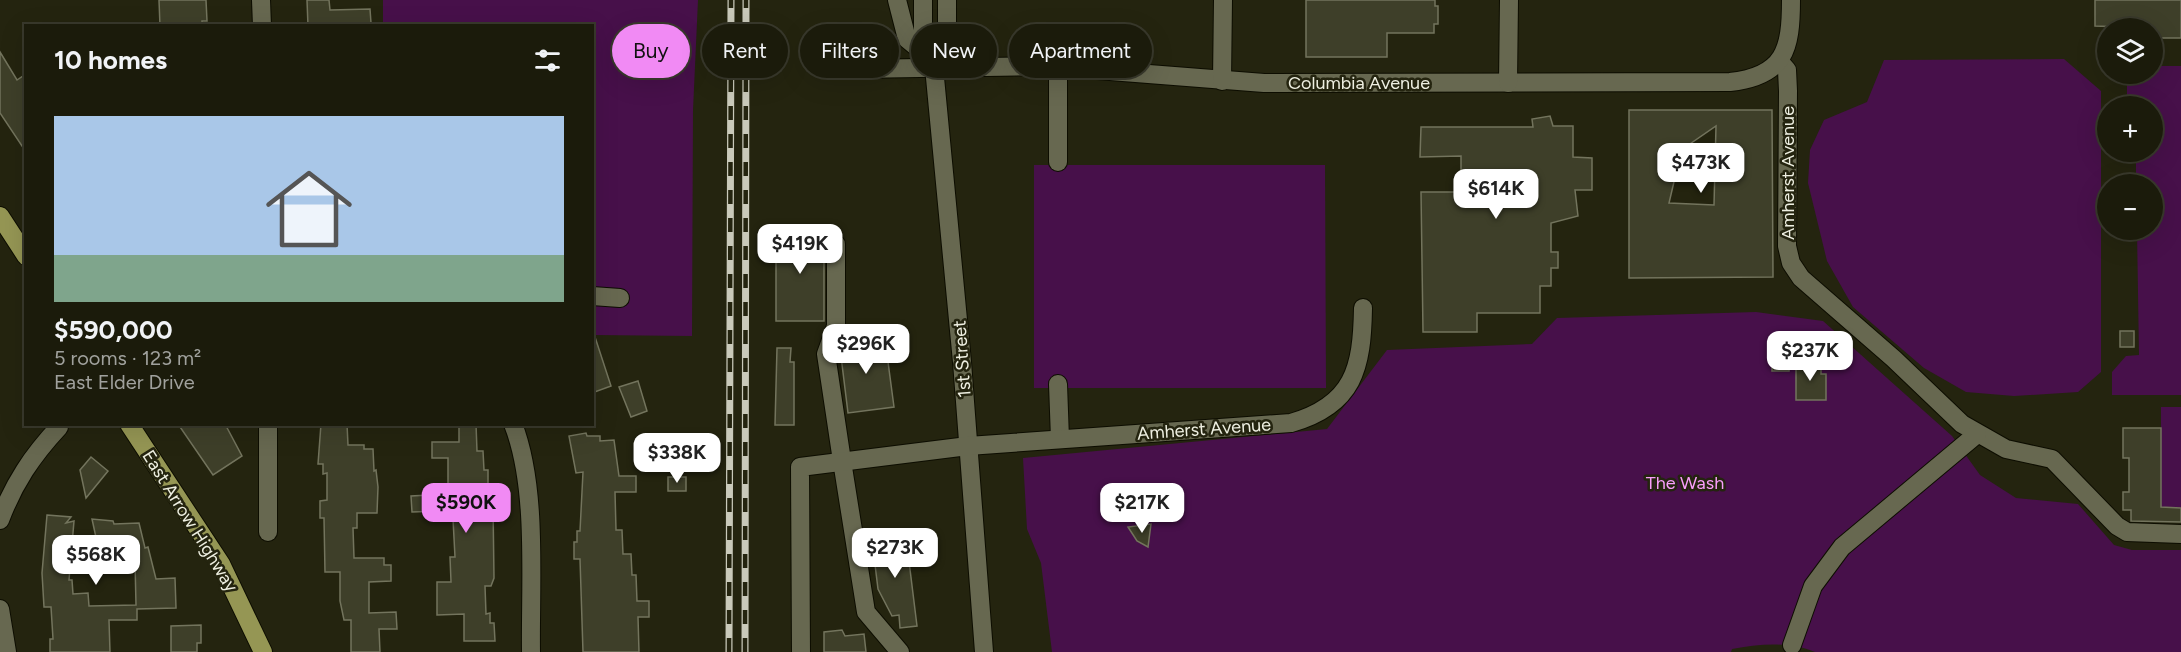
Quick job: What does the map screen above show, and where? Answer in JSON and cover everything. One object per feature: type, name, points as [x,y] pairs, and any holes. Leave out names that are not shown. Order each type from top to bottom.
[{"type":"main road","points":[[0,216],[24,253]]},
{"type":"main road","name":"East Arrow Highway","points":[[130,426],[221,564],[263,652]]},
{"type":"street","points":[[261,0],[262,24]]},
{"type":"street","points":[[897,0],[907,39],[911,43]]},
{"type":"street","name":"1st Street","points":[[923,0],[923,24]]},
{"type":"street","name":"1st Street","points":[[947,0],[947,24]]},
{"type":"street","points":[[1222,81],[1223,0]]},
{"type":"street","points":[[1508,83],[1509,0]]},
{"type":"street","points":[[1780,62],[1791,33],[1791,0]]},
{"type":"street","name":"Columbia Avenue","points":[[1152,75],[1222,81],[1730,82],[1759,75],[1780,62]]},
{"type":"street","name":"Amherst Avenue","points":[[1780,62],[1787,70],[1788,91],[1787,246],[1791,263],[1801,278],[1977,434],[2006,449],[2052,459],[2117,526],[2127,532],[2181,534]]},
{"type":"street","name":"1st Street","points":[[934,78],[956,282],[984,652]]},
{"type":"street","points":[[1058,78],[1058,162]]},
{"type":"street","points":[[836,244],[836,326],[826,354],[842,461],[866,612],[900,652]]},
{"type":"street","points":[[594,296],[620,298]]},
{"type":"street","name":"Amherst Avenue","points":[[801,652],[800,467],[968,446],[1291,423],[1309,418],[1327,409],[1352,380],[1362,346],[1363,308]]},
{"type":"street","points":[[1058,384],[1060,439]]},
{"type":"street","points":[[268,426],[268,532]]},
{"type":"street","points":[[514,426],[523,448],[528,479],[531,652]]},
{"type":"street","points":[[0,520],[14,486],[36,451],[60,427]]},
{"type":"street","points":[[1792,645],[1813,585],[1842,547],[1977,434]]},
{"type":"street","points":[[0,609],[7,652]]},
{"type":"green space","points":[[383,0],[698,0],[693,110],[692,336],[594,335],[594,24],[383,24]]},
{"type":"green space","points":[[2064,59],[2101,91],[2101,96],[2097,96],[2097,162],[2101,162],[2101,174],[2097,174],[2097,240],[2101,240],[2101,372],[2078,392],[2014,396],[1966,392],[1924,368],[1853,307],[1827,261],[1808,183],[1810,150],[1824,120],[1867,102],[1884,60]]},
{"type":"green space","points":[[2163,66],[2181,66],[2181,395],[2112,395],[2112,372],[2126,356],[2139,355],[2137,240],[2163,240],[2163,174],[2136,174],[2136,162],[2163,162],[2163,96],[2127,96],[2127,84],[2163,84]]},
{"type":"green space","points":[[1034,165],[1325,165],[1326,388],[1034,388]]},
{"type":"green space","name":"The Wash","points":[[1756,312],[1823,321],[1952,436],[1980,475],[2016,498],[2078,504],[2114,545],[2132,550],[2181,550],[2181,652],[1815,652],[1795,646],[1774,644],[1732,649],[1731,652],[1052,652],[1041,563],[1027,529],[1023,458],[1327,429],[1387,350],[1532,344],[1557,318]]},
{"type":"green space","points":[[2161,407],[2181,407],[2181,508],[2161,507]]},
{"type":"building","points":[[159,0],[206,0],[207,21],[202,21],[202,24],[160,24]]},
{"type":"building","points":[[307,0],[329,0],[330,10],[370,9],[371,23],[308,24]]},
{"type":"building","points":[[1306,0],[1435,0],[1435,6],[1438,6],[1438,24],[1434,24],[1434,33],[1387,33],[1387,57],[1306,57]]},
{"type":"building","points":[[2095,0],[2181,0],[2181,38],[2163,38],[2163,18],[2097,18],[2097,26],[2095,26]]},
{"type":"building","points":[[0,52],[17,80],[24,75],[24,149],[0,113]]},
{"type":"building","points":[[1629,110],[1772,110],[1773,277],[1629,278]],"holes":[[[1716,126],[1714,205],[1669,203],[1677,169],[1687,146]]]},
{"type":"building","points":[[1550,116],[1553,126],[1573,126],[1573,157],[1592,158],[1592,190],[1575,190],[1578,216],[1551,223],[1551,252],[1558,252],[1558,268],[1551,268],[1551,286],[1540,286],[1540,313],[1477,313],[1477,332],[1423,332],[1421,192],[1461,192],[1461,156],[1420,157],[1421,127],[1533,127],[1532,119]]},
{"type":"building","points":[[776,229],[824,229],[824,321],[776,321]]},
{"type":"building","points":[[2120,331],[2134,331],[2134,347],[2120,347]]},
{"type":"building","points":[[879,335],[888,362],[894,407],[848,413],[840,348],[843,340]]},
{"type":"building","points":[[594,337],[595,337],[611,386],[594,392]]},
{"type":"building","points":[[777,348],[791,348],[790,362],[794,362],[794,425],[775,425]]},
{"type":"building","points":[[1772,348],[1786,349],[1786,355],[1790,355],[1789,371],[1772,371]]},
{"type":"building","points":[[1796,362],[1821,363],[1821,374],[1826,374],[1826,400],[1796,400]]},
{"type":"building","points":[[638,381],[647,411],[631,417],[619,387]]},
{"type":"building","points":[[179,426],[226,426],[242,456],[213,475]]},
{"type":"building","points":[[321,426],[347,426],[348,445],[364,445],[364,449],[373,449],[374,471],[376,470],[378,487],[377,513],[357,513],[357,528],[353,528],[354,558],[384,558],[384,565],[391,565],[391,581],[369,582],[369,613],[396,612],[397,629],[379,629],[380,652],[351,652],[351,620],[344,620],[340,601],[340,572],[325,572],[324,518],[320,518],[320,501],[327,500],[327,473],[323,474],[323,464],[318,464]]},
{"type":"building","points":[[459,426],[476,426],[477,451],[483,451],[484,470],[488,470],[488,505],[493,504],[494,578],[491,586],[485,586],[486,614],[490,613],[490,623],[494,623],[495,641],[464,641],[464,614],[437,615],[437,582],[451,582],[450,557],[455,557],[453,519],[443,519],[442,511],[412,512],[411,496],[448,494],[448,458],[432,458],[432,442],[459,442]]},
{"type":"building","points":[[2123,428],[2161,428],[2161,507],[2181,508],[2181,522],[2131,521],[2131,510],[2123,510],[2123,492],[2129,492],[2129,458],[2123,458]]},
{"type":"building","points":[[586,433],[587,436],[600,436],[600,441],[614,440],[619,476],[636,476],[636,492],[615,492],[616,530],[622,530],[623,554],[631,554],[632,575],[636,575],[637,601],[649,601],[649,617],[638,617],[639,652],[583,652],[580,559],[574,559],[574,542],[577,542],[577,531],[580,531],[583,472],[576,473],[569,436]]},
{"type":"building","points":[[91,457],[108,471],[86,498],[80,470]]},
{"type":"building","points":[[668,477],[686,477],[686,491],[668,491]]},
{"type":"building","points":[[47,515],[71,517],[66,523],[74,521],[69,580],[72,580],[73,594],[88,593],[89,606],[136,605],[135,562],[120,565],[113,538],[97,542],[92,519],[113,521],[114,524],[139,523],[156,579],[175,578],[176,608],[137,609],[137,620],[109,620],[110,652],[50,652],[50,639],[53,639],[51,607],[44,607],[42,573]]},
{"type":"building","points":[[1151,524],[1148,547],[1137,541],[1128,527]]},
{"type":"building","points":[[906,537],[917,626],[900,628],[899,615],[892,616],[878,589],[872,540]]},
{"type":"building","points":[[201,625],[201,643],[197,643],[197,652],[171,652],[171,626]]},
{"type":"building","points":[[842,630],[845,636],[864,634],[866,652],[824,652],[824,632]]},
{"type":"railway","points":[[729,652],[731,0]]},
{"type":"railway","points":[[745,652],[746,0]]}]
